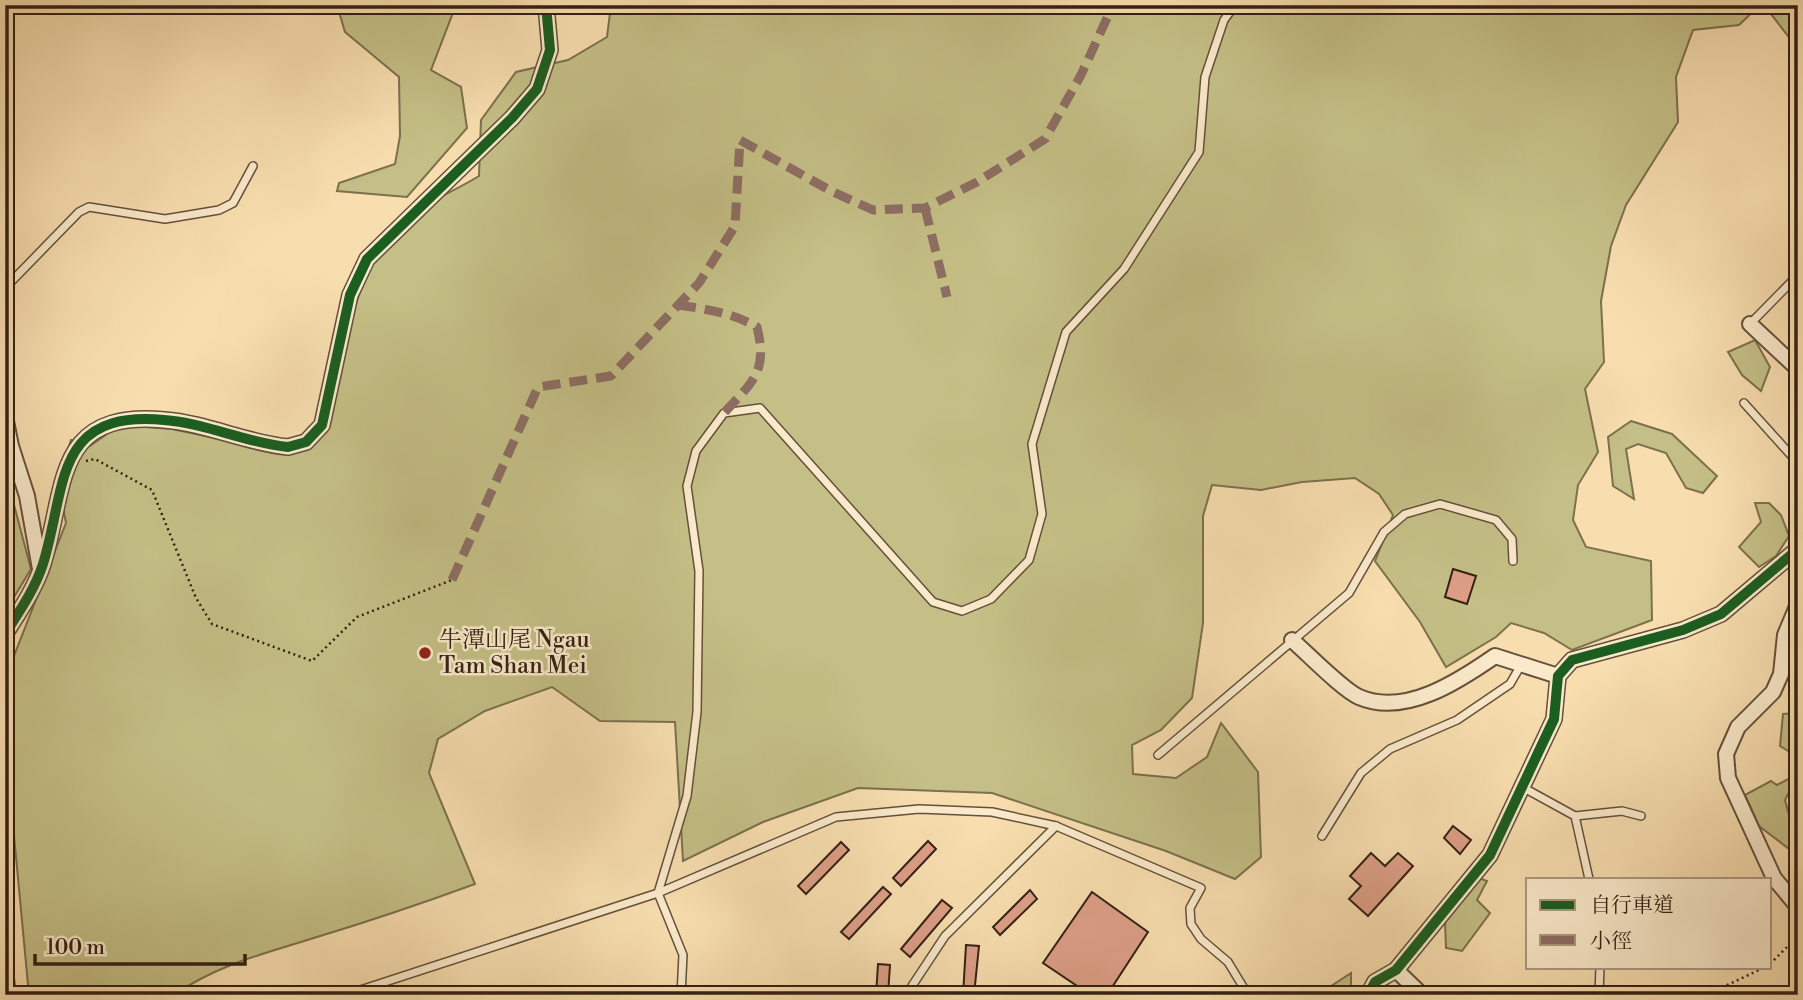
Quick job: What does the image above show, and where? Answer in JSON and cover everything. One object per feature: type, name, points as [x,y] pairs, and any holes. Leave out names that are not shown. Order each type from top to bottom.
[{"type":"street","points":[[5,634],[41,570],[65,475],[82,440],[93,430],[116,422],[167,420],[289,447],[306,442],[316,434],[325,419],[347,307],[361,268],[382,242],[512,118],[537,89],[550,50],[546,5]]},
{"type":"street","points":[[1750,324],[1798,369]]},
{"type":"street","points":[[5,416],[11,446],[29,504],[41,570]]},
{"type":"street","points":[[1368,995],[1375,982],[1396,970],[1490,855],[1524,788],[1553,719],[1558,676],[1572,660],[1683,630],[1721,614],[1791,563],[1798,549]]},
{"type":"street","points":[[1798,604],[1784,635],[1782,674],[1773,692],[1738,727],[1726,754],[1728,778],[1774,878],[1798,907]]},
{"type":"street","points":[[1292,640],[1358,697],[1390,702],[1436,692],[1495,656],[1558,676]]},
{"type":"street","points":[[5,970],[8,995]]},
{"type":"street","points":[[1396,970],[1422,995]]},
{"type":"lane","points":[[681,995],[683,955],[658,893],[687,796],[698,712],[699,571],[687,486],[696,451],[724,413],[760,408],[933,602],[962,611],[990,599],[1029,560],[1042,514],[1032,444],[1066,332],[1124,270],[1199,152],[1205,78],[1224,20],[1235,5]]},
{"type":"lane","points":[[5,288],[79,212],[89,206],[164,219],[219,210],[233,203],[253,166]]},
{"type":"lane","points":[[1750,324],[1798,275]]},
{"type":"lane","points":[[1745,402],[1798,463]]},
{"type":"lane","points":[[1158,755],[1349,593],[1384,532],[1405,513],[1440,504],[1496,520],[1512,539],[1513,561]]},
{"type":"lane","points":[[1322,836],[1361,773],[1390,749],[1457,720],[1510,684],[1521,664]]},
{"type":"lane","points":[[1524,788],[1575,816],[1622,811],[1641,816]]},
{"type":"lane","points":[[345,995],[658,893],[836,817],[919,809],[992,812],[1056,826],[1201,888],[1190,908],[1191,924],[1201,939],[1228,962],[1248,995]]},
{"type":"lane","points":[[1575,816],[1588,878]]},
{"type":"lane","points":[[906,995],[945,936],[1056,826]]},
{"type":"lane","points":[[1599,995],[1600,968]]},
{"type":"path","points":[[65,475],[95,458],[152,490],[196,598],[212,624],[296,657],[312,661],[357,617],[452,580]]},
{"type":"path","points":[[1772,962],[1798,936]]},
{"type":"path","points":[[1714,995],[1719,989],[1764,968]]},
{"type":"shaded area","points":[[337,5],[443,5],[454,10],[431,70],[461,87],[467,128],[407,197],[337,191],[339,183],[395,164],[400,136],[399,77],[345,32]]},
{"type":"shaded area","points":[[611,5],[1760,5],[1739,25],[1693,30],[1676,77],[1678,122],[1626,205],[1611,246],[1601,301],[1604,362],[1585,389],[1598,452],[1578,485],[1573,520],[1586,547],[1651,561],[1652,620],[1572,650],[1544,633],[1511,623],[1496,637],[1446,667],[1420,622],[1375,561],[1393,515],[1379,494],[1355,478],[1302,482],[1261,490],[1212,485],[1203,516],[1203,623],[1192,698],[1161,730],[1132,745],[1133,774],[1176,778],[1207,757],[1221,723],[1258,772],[1261,857],[1235,879],[1166,851],[992,793],[858,788],[763,822],[683,861],[675,722],[600,721],[552,687],[485,711],[438,739],[429,773],[475,884],[243,960],[208,975],[174,995],[29,995],[5,740],[5,679],[66,523],[58,481],[71,440],[90,446],[120,425],[172,429],[285,453],[327,424],[354,310],[364,283],[393,234],[414,214],[479,176],[481,120],[516,72],[568,60],[607,37]]},
{"type":"shaded area","points":[[1764,5],[1798,5],[1798,49]]},
{"type":"shaded area","points":[[1755,340],[1770,367],[1761,391],[1742,375],[1728,352]]},
{"type":"shaded area","points":[[1631,421],[1672,434],[1717,476],[1703,493],[1686,488],[1666,453],[1638,444],[1626,449],[1634,499],[1613,486],[1608,437]]},
{"type":"shaded area","points":[[5,471],[31,569],[5,612]]},
{"type":"shaded area","points":[[1755,503],[1769,503],[1781,515],[1789,536],[1776,556],[1759,567],[1739,547],[1761,522]]},
{"type":"shaded area","points":[[1796,713],[1798,752],[1795,755],[1780,746],[1783,714]]},
{"type":"shaded area","points":[[1798,774],[1785,800],[1790,819],[1798,821],[1798,842],[1789,849],[1759,826],[1745,795],[1771,781],[1777,785]]},
{"type":"shaded area","points":[[1469,874],[1487,881],[1477,900],[1490,913],[1462,951],[1446,948],[1445,922]]},
{"type":"shaded area","points":[[1351,973],[1351,995],[1326,995],[1325,990]]},
{"type":"building","points":[[1453,569],[1476,576],[1467,604],[1445,597]]},
{"type":"building","points":[[1453,826],[1471,840],[1460,854],[1444,838]]},
{"type":"building","points":[[928,841],[936,849],[901,886],[893,878]]},
{"type":"building","points":[[841,842],[849,850],[806,894],[798,886]]},
{"type":"building","points":[[1371,853],[1385,866],[1398,853],[1413,866],[1368,916],[1349,899],[1361,886],[1350,876]]},
{"type":"building","points":[[883,887],[891,894],[849,939],[841,932]]},
{"type":"building","points":[[1030,890],[1037,899],[1000,935],[993,927]]},
{"type":"building","points":[[1092,892],[1148,932],[1107,995],[1084,995],[1078,990],[1080,988],[1043,963]]},
{"type":"building","points":[[942,900],[952,908],[910,957],[901,949]]},
{"type":"building","points":[[966,945],[979,946],[974,995],[963,995]]},
{"type":"building","points":[[878,964],[890,965],[888,995],[876,995]]},
{"type":"marked path","points":[[452,580],[538,387],[611,376],[699,283],[735,226],[740,140],[831,191],[873,210],[925,208],[977,182],[1045,139],[1081,75],[1113,5]]},
{"type":"marked path","points":[[925,208],[947,297]]},
{"type":"marked path","points":[[678,305],[729,315],[757,327],[761,355],[756,375],[724,413]]},
{"type":"cycle path","points":[[5,634],[40,573],[71,459],[83,441],[102,427],[128,420],[164,420],[288,447],[306,442],[322,425],[350,295],[367,259],[512,118],[537,89],[550,50],[546,5]]},
{"type":"cycle path","points":[[1368,995],[1375,982],[1396,970],[1490,855],[1554,719],[1558,676],[1572,660],[1683,630],[1721,614],[1798,549]]},
{"type":"place","name":"牛潭山尾 Ngau Tam Shan Mei","points":[[425,653]]}]
